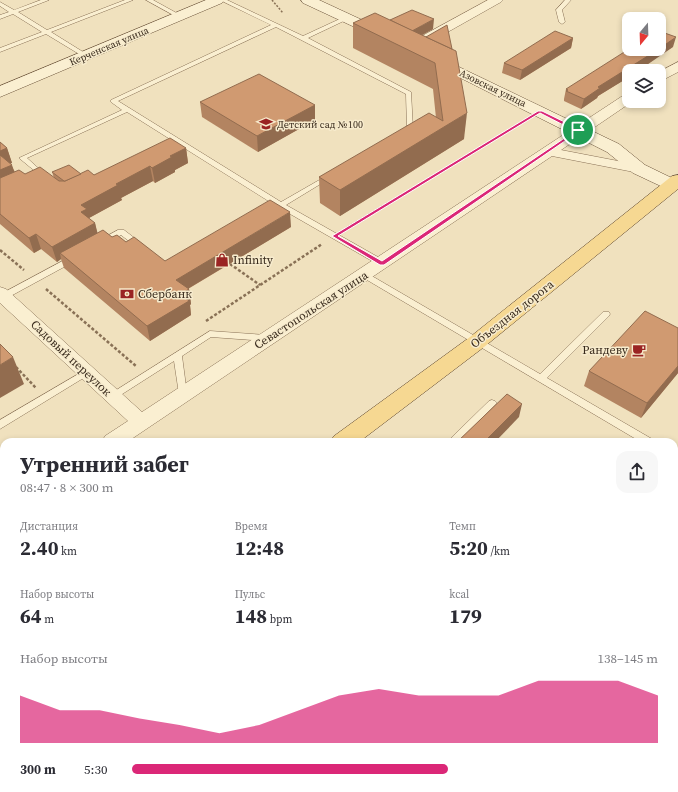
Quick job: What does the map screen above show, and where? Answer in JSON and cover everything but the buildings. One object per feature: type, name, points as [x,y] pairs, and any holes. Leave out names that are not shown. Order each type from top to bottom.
[{"type":"main road","name":"Объездная дорога","points":[[347,438],[477,342],[675,183]]},
{"type":"street","name":"Керченская улица","points":[[0,92],[217,0]]},
{"type":"street","points":[[308,0],[396,41]]},
{"type":"street","points":[[421,49],[497,0]]},
{"type":"street","name":"Азовская улица","points":[[421,49],[540,112],[613,148],[639,169],[675,183]]},
{"type":"street","points":[[666,74],[678,66]]},
{"type":"street","name":"Севастопольская улица","points":[[118,438],[365,275],[578,130],[622,102]]},
{"type":"street","points":[[547,151],[639,169]]},
{"type":"street","name":"Садовый переулок","points":[[2,294],[141,422]]},
{"type":"lane","points":[[0,17],[46,0]]},
{"type":"lane","points":[[0,50],[130,0]]},
{"type":"lane","points":[[149,0],[179,16]]},
{"type":"lane","points":[[223,0],[304,38],[409,93],[410,129],[397,137]]},
{"type":"lane","points":[[562,22],[559,10],[568,0]]},
{"type":"lane","points":[[0,4],[86,56]]},
{"type":"lane","points":[[304,38],[346,18]]},
{"type":"lane","points":[[276,25],[113,101],[172,142],[274,204],[382,263]]},
{"type":"lane","points":[[51,181],[37,175],[22,158],[127,110]]},
{"type":"lane","points":[[274,204],[335,173]]},
{"type":"lane","points":[[95,246],[121,232],[146,250]]},
{"type":"lane","points":[[2,294],[35,279],[81,254]]},
{"type":"lane","points":[[365,275],[642,438]]},
{"type":"lane","points":[[540,379],[606,314]]},
{"type":"lane","points":[[109,392],[178,355],[210,334],[268,338]]},
{"type":"lane","points":[[178,355],[183,394]]},
{"type":"lane","points":[[0,425],[87,372]]},
{"type":"lane","points":[[456,438],[492,403]]},
{"type":"path","points":[[202,324],[334,236],[540,112]]},
{"type":"path","points":[[0,250],[137,367],[109,392]]},
{"type":"path","points":[[230,264],[260,285]]},
{"type":"path","points":[[15,367],[46,398]]},
{"type":"place","name":"Детский сад №100","points":[[266,124]]},
{"type":"place","name":"Infinity","points":[[222,260]]},
{"type":"place","name":"Сбербанк","points":[[127,294]]},
{"type":"place","name":"Рандеву","points":[[639,350]]},
{"type":"route","points":[[540,112],[578,130],[382,263],[334,236],[540,112]]}]
